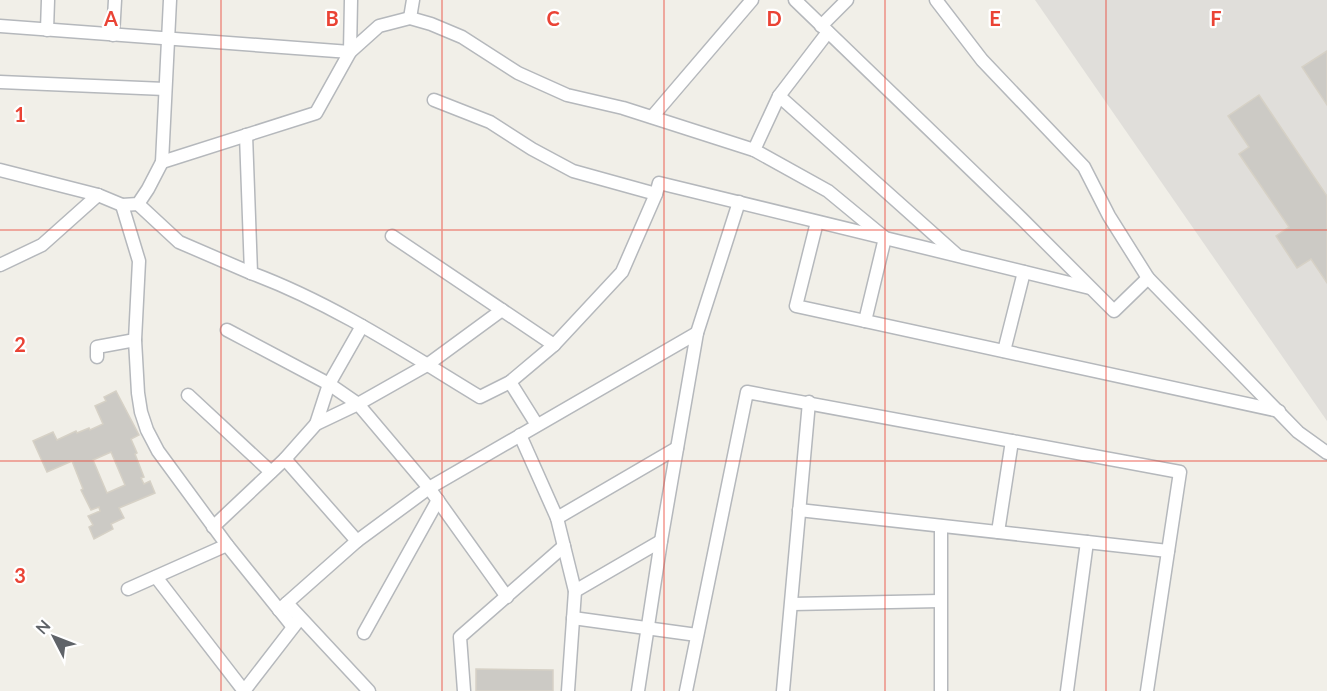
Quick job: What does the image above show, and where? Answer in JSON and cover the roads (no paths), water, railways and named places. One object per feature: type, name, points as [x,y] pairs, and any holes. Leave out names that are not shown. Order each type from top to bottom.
[{"type":"street","points":[[47,30],[48,0]]},
{"type":"street","points":[[113,35],[115,0]]},
{"type":"street","points":[[0,170],[98,195],[122,206],[138,204],[162,162],[170,0]]},
{"type":"street","points":[[350,52],[351,0]]},
{"type":"street","points":[[410,18],[413,0]]},
{"type":"street","points":[[652,117],[752,0]]},
{"type":"street","points":[[795,0],[1114,311],[1148,278]]},
{"type":"street","points":[[754,150],[779,96],[824,29],[847,0]]},
{"type":"street","points":[[936,0],[982,60],[1084,167],[1109,216],[1148,278],[1298,432],[1327,453]]},
{"type":"street","points":[[162,162],[316,113],[350,52],[379,26],[410,18],[462,37],[518,73],[567,95],[623,108],[754,150],[828,190],[885,238]]},
{"type":"street","points":[[0,26],[350,52]]},
{"type":"street","points":[[0,82],[165,89]]},
{"type":"street","points":[[779,96],[958,256]]},
{"type":"street","points":[[434,100],[490,122],[532,149],[573,171],[656,194]]},
{"type":"street","points":[[246,135],[251,273]]},
{"type":"street","points":[[138,204],[179,242],[290,289],[362,326],[480,397],[510,382],[554,345],[622,272],[659,183],[1090,288]]},
{"type":"street","points":[[0,265],[42,245],[98,195]]},
{"type":"street","points":[[638,691],[697,333],[739,202]]},
{"type":"street","points":[[122,206],[139,261],[135,340],[138,393],[147,430],[158,451],[227,545],[297,622],[369,691]]},
{"type":"street","points":[[817,222],[796,306],[1279,411]]},
{"type":"street","points":[[392,236],[554,345]]},
{"type":"street","points":[[865,321],[885,238]]},
{"type":"street","points":[[1004,351],[1024,272]]},
{"type":"street","points":[[213,527],[285,459],[316,424],[358,404],[427,365],[502,310]]},
{"type":"street","points":[[316,424],[329,384],[362,326]]},
{"type":"street","points":[[227,330],[329,384],[358,404],[429,488],[507,597]]},
{"type":"street","points":[[283,607],[357,542],[429,488],[697,333]]},
{"type":"street","points":[[97,357],[97,347],[135,340]]},
{"type":"street","points":[[510,382],[537,425]]},
{"type":"street","points":[[686,691],[747,392],[1180,472],[1147,691]]},
{"type":"street","points":[[188,395],[271,472]]},
{"type":"street","points":[[783,691],[808,402]]},
{"type":"street","points":[[520,435],[557,518],[575,591],[568,691]]},
{"type":"street","points":[[998,532],[1012,441]]},
{"type":"street","points":[[557,518],[677,448]]},
{"type":"street","points":[[285,459],[357,542]]},
{"type":"street","points":[[364,633],[438,500]]},
{"type":"street","points":[[799,510],[1168,550]]},
{"type":"street","points":[[941,526],[941,691]]},
{"type":"street","points":[[575,591],[661,541]]},
{"type":"street","points":[[1067,691],[1087,542]]},
{"type":"street","points":[[128,589],[227,545]]},
{"type":"street","points":[[464,691],[460,638],[564,546]]},
{"type":"street","points":[[156,577],[244,691],[297,622]]},
{"type":"street","points":[[792,604],[940,601]]},
{"type":"street","points":[[573,618],[697,635]]}]
